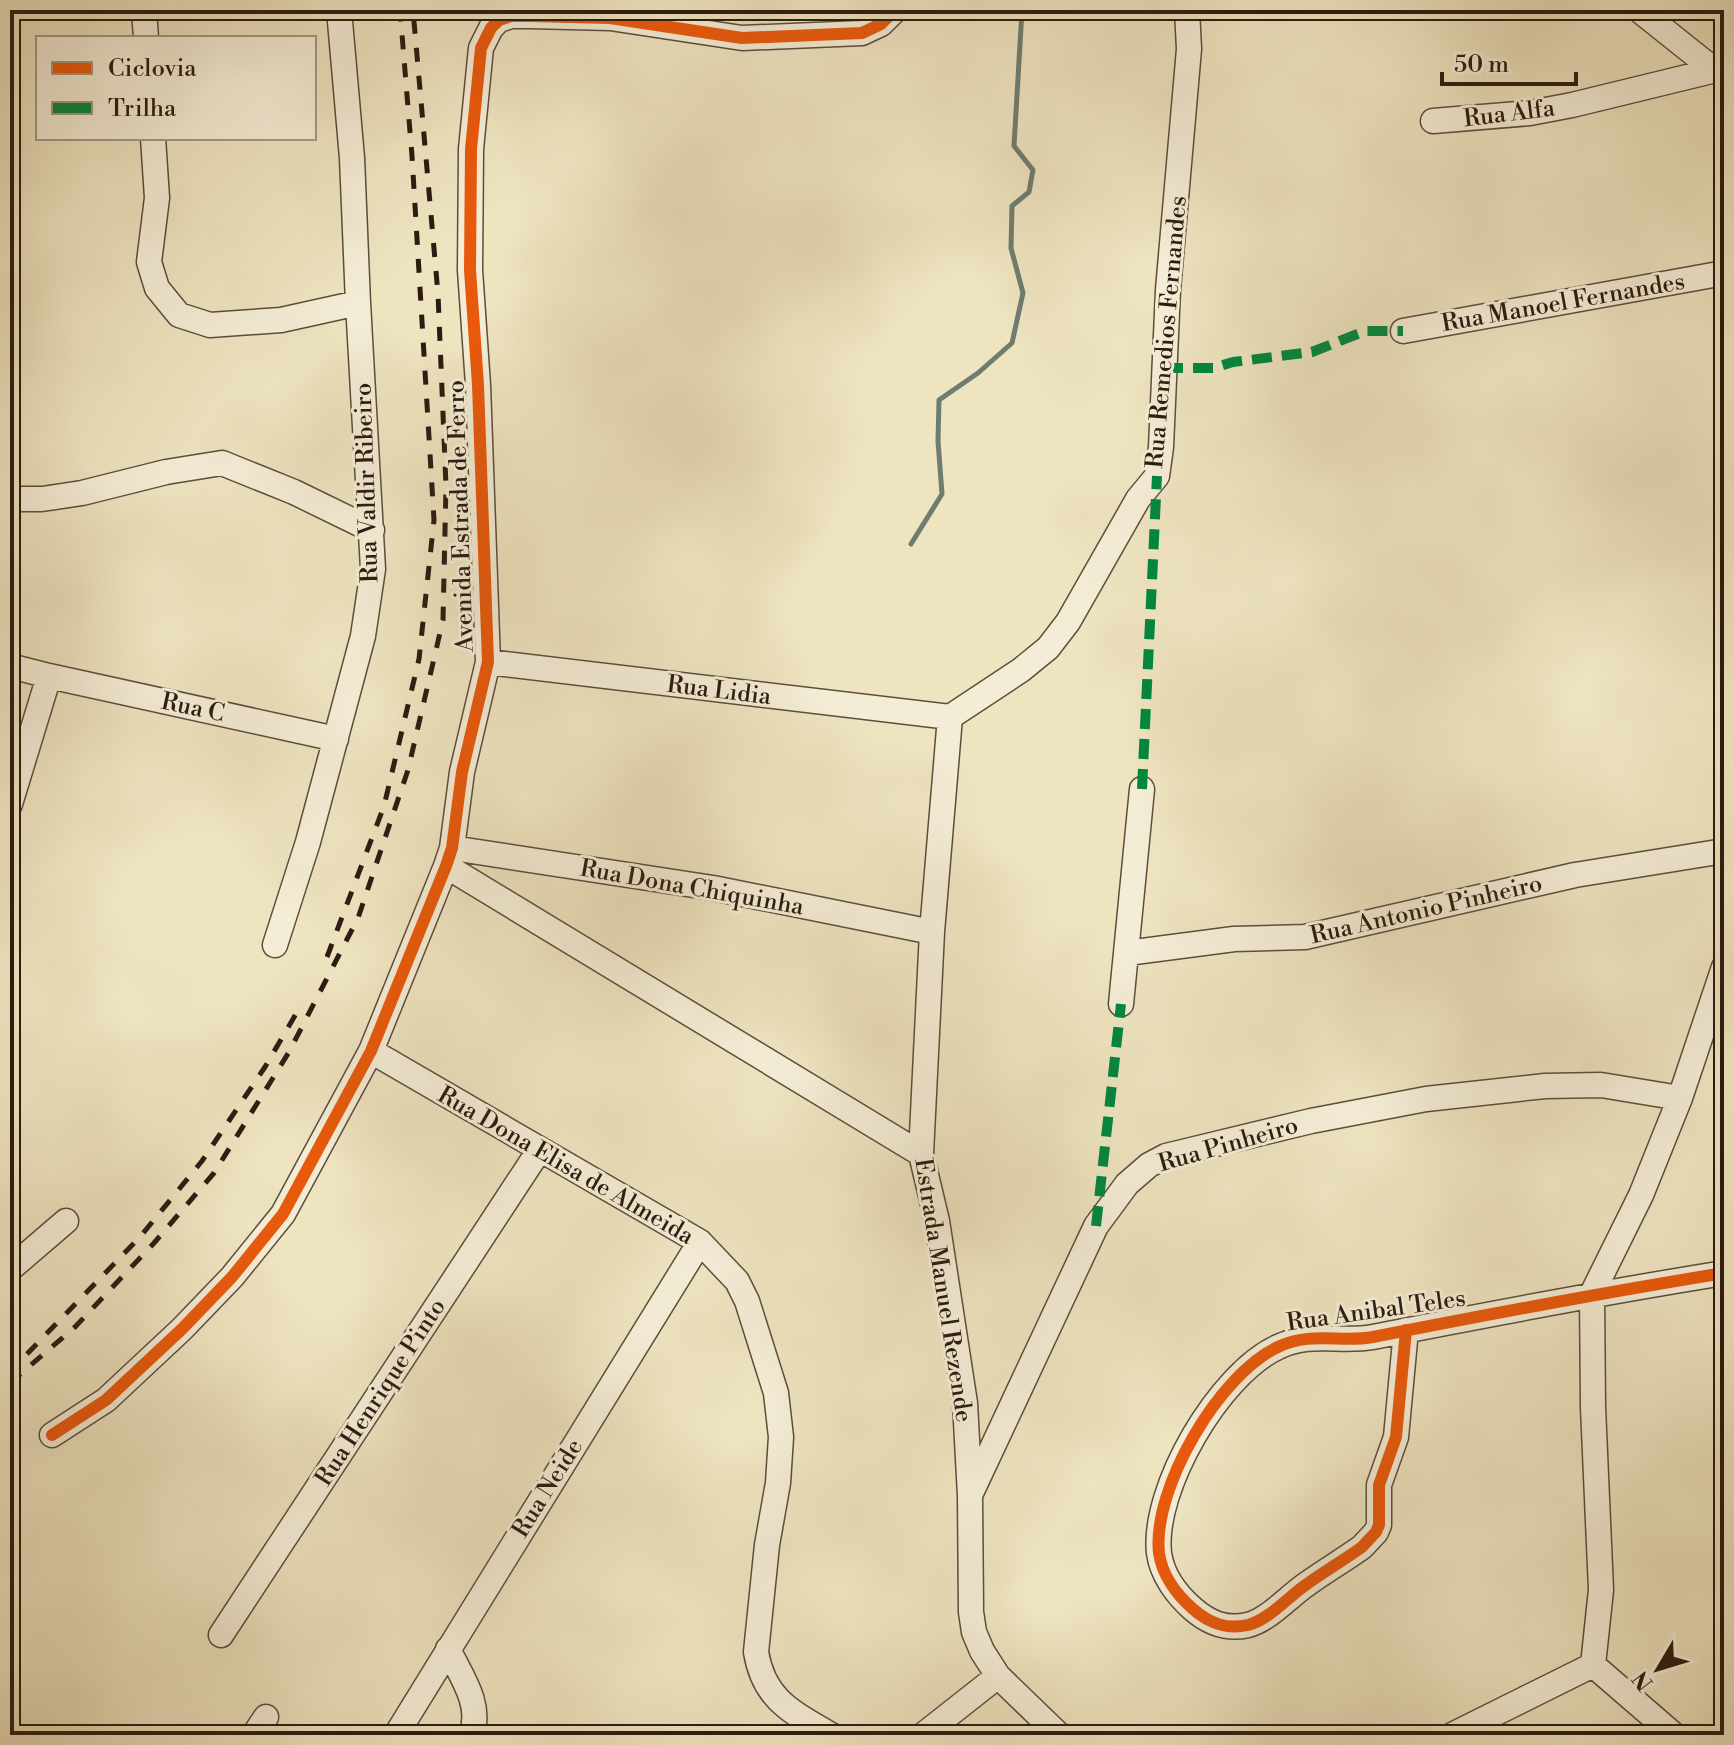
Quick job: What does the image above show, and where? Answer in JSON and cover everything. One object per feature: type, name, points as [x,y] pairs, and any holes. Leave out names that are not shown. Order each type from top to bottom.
[{"type":"street","points":[[144,10],[146,36]]},
{"type":"street","name":"Rua Valdir Ribeiro","points":[[275,945],[308,842],[363,636],[373,569],[352,158],[339,10]]},
{"type":"street","name":"Avenida Estrada de Ferro","points":[[52,1435],[106,1400],[232,1277],[283,1214],[371,1051],[449,857],[462,772],[488,662],[478,385],[470,270],[471,149],[481,48],[491,28],[499,20],[511,16],[530,16],[610,18],[742,38],[862,33],[881,24],[895,10]]},
{"type":"street","name":"Rua Remedios Fernandes","points":[[950,717],[1021,670],[1048,648],[1068,622],[1138,499],[1157,476],[1168,290],[1189,49],[1187,10]]},
{"type":"street","points":[[1639,10],[1718,68]]},
{"type":"street","name":"Rua Alfa","points":[[1433,121],[1530,113],[1718,68]]},
{"type":"street","points":[[153,140],[157,198],[149,262],[157,288],[179,315],[210,325],[281,320],[358,303]]},
{"type":"street","name":"Rua Manoel Fernandes","points":[[1403,331],[1724,273]]},
{"type":"street","points":[[10,499],[42,499],[82,493],[166,472],[222,463],[294,492],[372,530]]},
{"type":"street","name":"Rua Lidia","points":[[488,662],[950,717]]},
{"type":"street","name":"Rua C","points":[[10,666],[336,739]]},
{"type":"street","points":[[10,804],[49,676]]},
{"type":"street","name":"Estrada Manuel Rezende","points":[[950,717],[932,932],[921,1154],[937,1221],[965,1403],[974,1632],[998,1676],[1059,1735]]},
{"type":"street","points":[[1121,1004],[1142,789]]},
{"type":"street","name":"Rua Antonio Pinheiro","points":[[1127,953],[1234,939],[1305,937],[1575,875],[1724,851]]},
{"type":"street","points":[[449,857],[921,1154]]},
{"type":"street","name":"Rua Dona Chiquinha","points":[[449,857],[713,888],[932,932]]},
{"type":"street","points":[[1593,1665],[1601,1590],[1593,1407],[1592,1294],[1641,1195],[1680,1098],[1724,967]]},
{"type":"street","name":"Rua Dona Elisa de Almeida","points":[[371,1051],[700,1242],[737,1281],[747,1301],[776,1393],[781,1437],[758,1637],[759,1667],[772,1694],[786,1709],[831,1735]]},
{"type":"street","name":"Rua Pinheiro","points":[[970,1496],[1096,1226],[1127,1184],[1149,1165],[1166,1156],[1311,1121],[1426,1099],[1545,1086],[1601,1085],[1680,1098]]},
{"type":"street","name":"Rua Henrique Pinto","points":[[221,1635],[540,1149]]},
{"type":"street","points":[[10,1269],[66,1221]]},
{"type":"street","name":"Rua Neide","points":[[396,1735],[700,1242]]},
{"type":"street","name":"Rua Anibal Teles","points":[[1406,1330],[1396,1437],[1379,1485],[1379,1525],[1376,1532],[1362,1547],[1251,1624],[1228,1628],[1205,1619],[1184,1601],[1168,1579],[1159,1556],[1159,1528],[1175,1477],[1189,1447],[1229,1385],[1276,1347],[1307,1337],[1368,1338],[1406,1330],[1592,1294],[1724,1273]]},
{"type":"street","points":[[448,1649],[475,1708],[476,1721],[471,1735]]},
{"type":"street","points":[[1452,1735],[1593,1665]]},
{"type":"street","points":[[1593,1665],[1674,1735]]},
{"type":"street","points":[[923,1735],[998,1676]]},
{"type":"waterway","points":[[911,544],[942,494],[939,400],[978,373],[1012,343],[1023,293],[1011,248],[1012,206],[1029,192],[1033,170],[1014,146],[1022,10]]},
{"type":"railway","points":[[327,957],[384,806],[419,659],[434,520],[400,10]]},
{"type":"railway","points":[[10,1383],[75,1327],[214,1173],[289,1052],[358,918],[408,770],[443,620],[446,486],[438,294],[413,10]]},
{"type":"railway","points":[[27,1354],[140,1237],[202,1161],[265,1067],[300,1007]]},
{"type":"marked path","points":[[1163,368],[1213,368],[1233,362],[1312,352],[1365,331],[1403,331]]},
{"type":"marked path","points":[[1142,789],[1157,476]]},
{"type":"marked path","points":[[1096,1226],[1121,1004]]},
{"type":"cycle path","points":[[52,1435],[106,1400],[182,1329],[232,1277],[283,1214],[371,1051],[452,848],[462,772],[488,662],[478,385],[470,270],[471,149],[481,48],[491,28],[499,20],[511,16],[530,16],[610,18],[742,38],[862,33],[881,24],[895,10]]},
{"type":"cycle path","points":[[1406,1330],[1396,1437],[1379,1485],[1379,1525],[1376,1532],[1362,1547],[1256,1622],[1225,1626],[1199,1614],[1176,1591],[1163,1569],[1159,1553],[1160,1527],[1166,1498],[1194,1436],[1213,1407],[1256,1361],[1290,1342],[1314,1338],[1373,1337],[1417,1328],[1548,1304],[1724,1273]]}]
